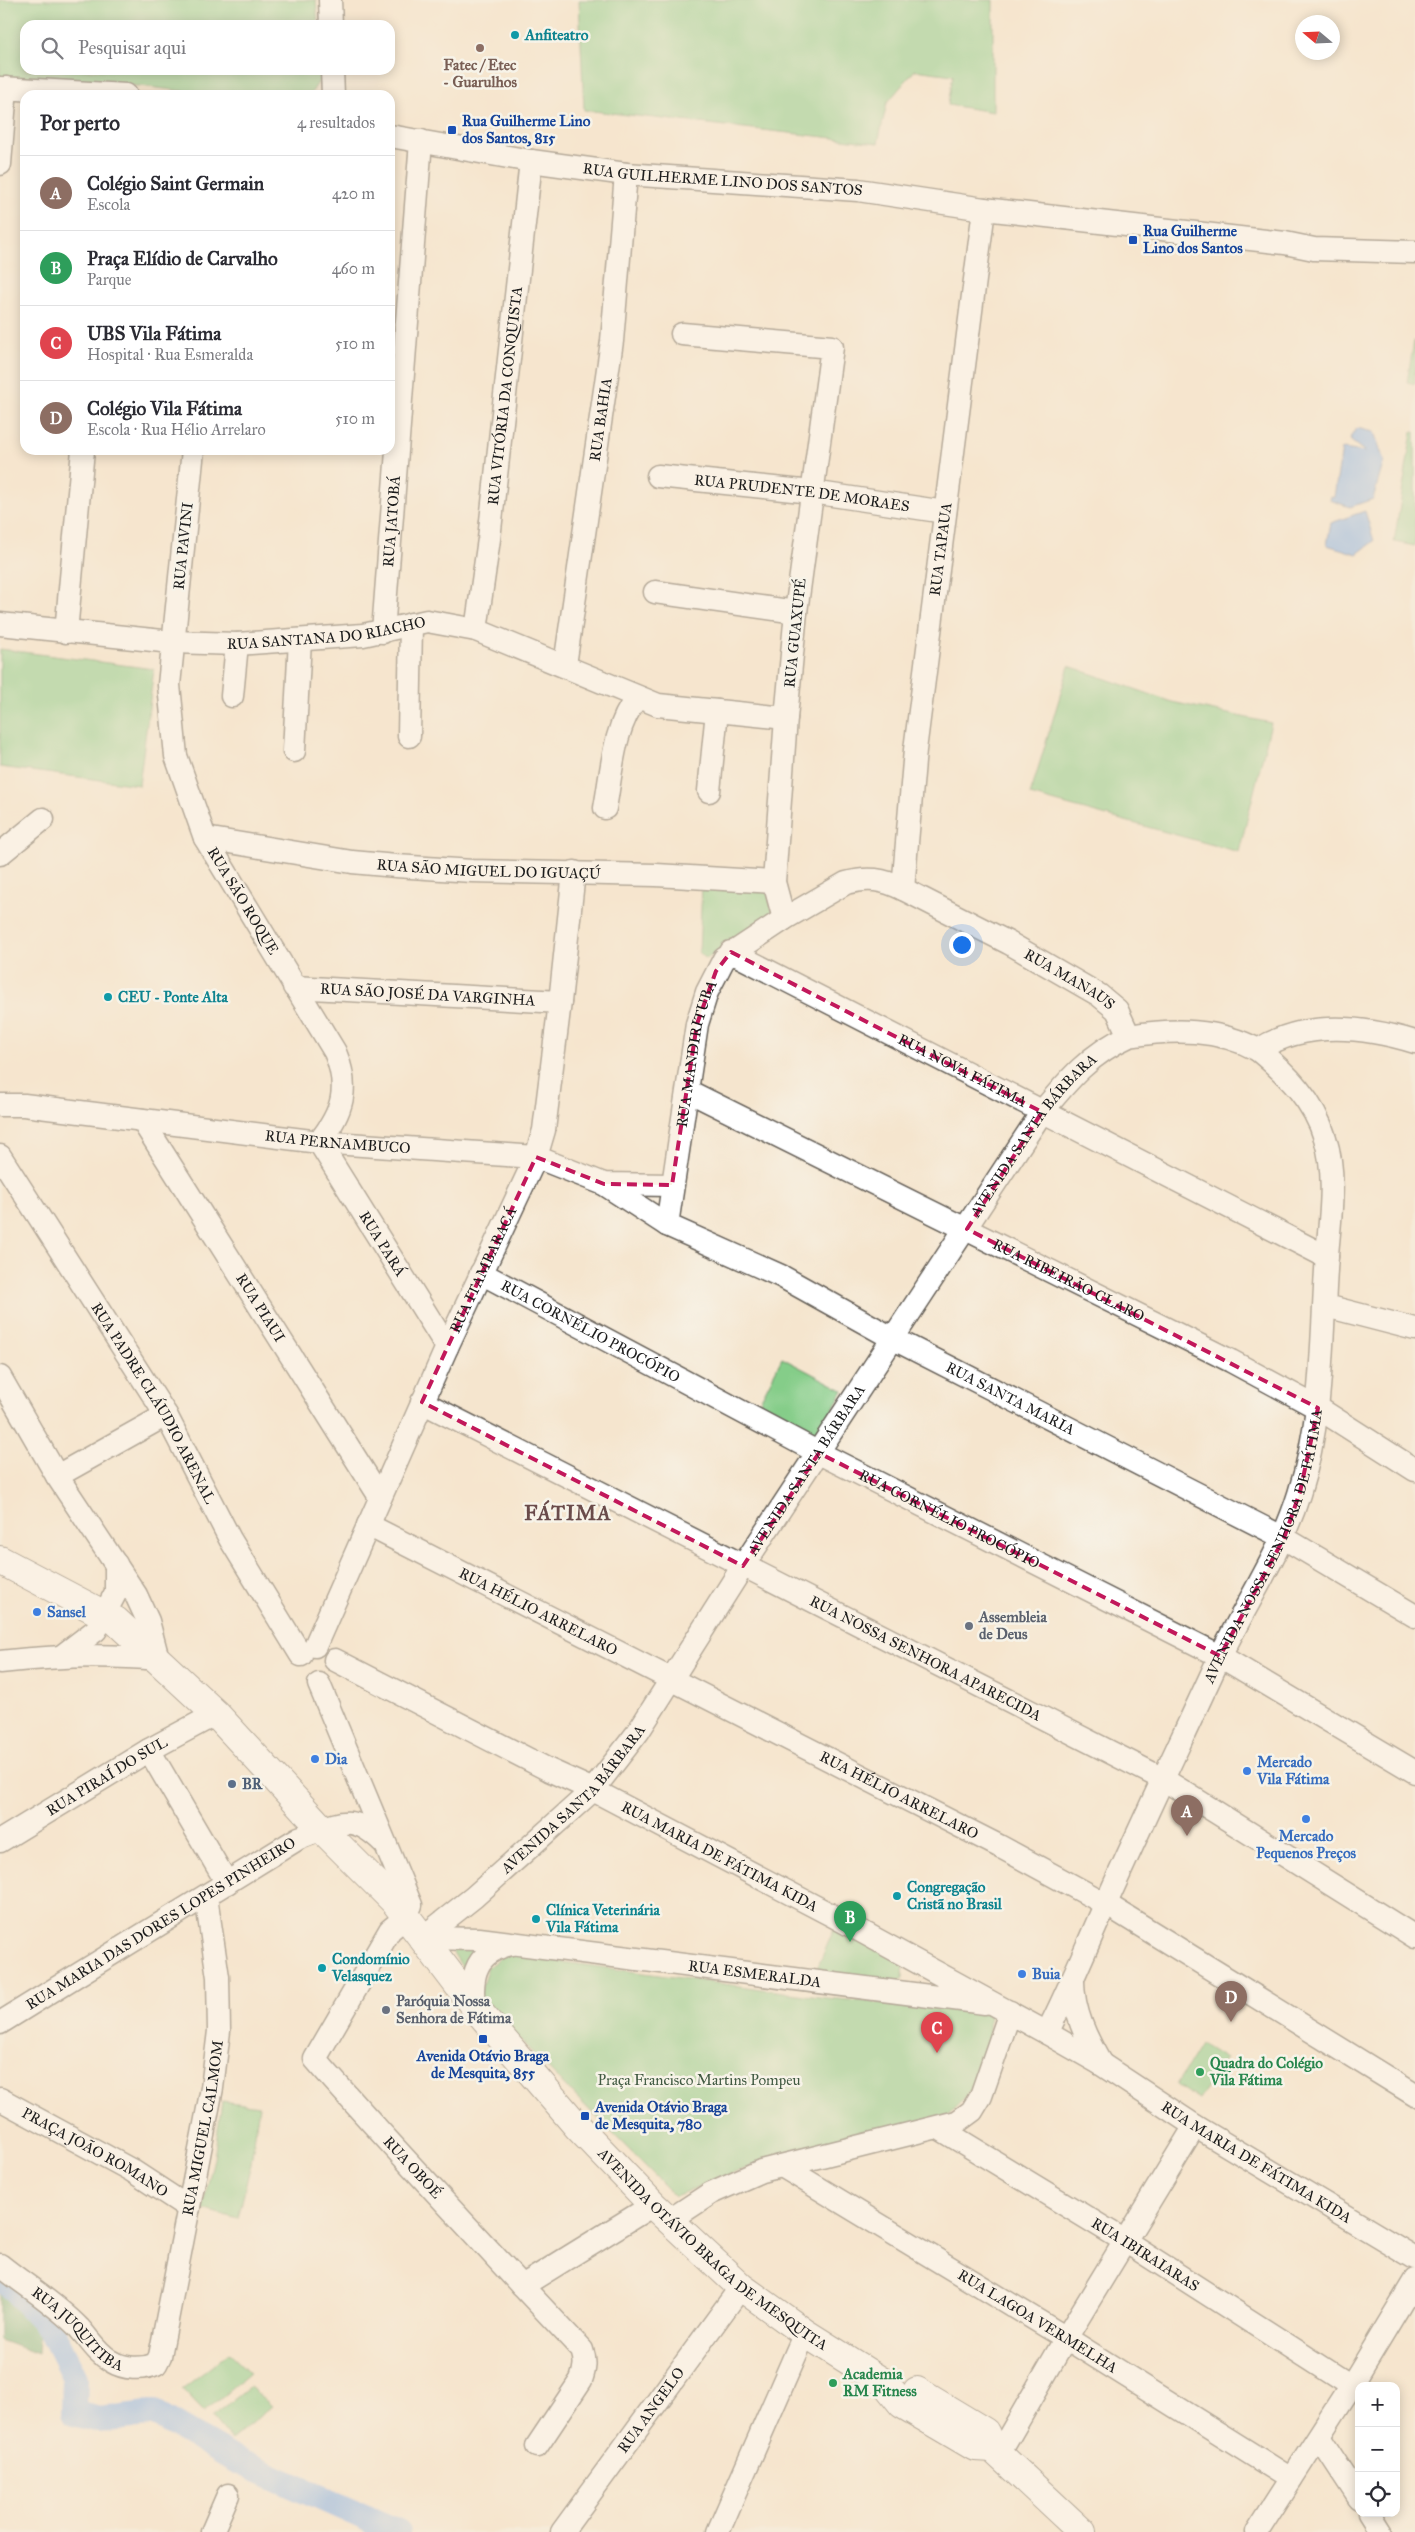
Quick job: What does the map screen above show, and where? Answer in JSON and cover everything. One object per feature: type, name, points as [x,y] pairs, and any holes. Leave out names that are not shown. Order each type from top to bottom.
[{"type":"main road","name":"AVENIDA OTÁVIO BRAGA DE MESQUITA","points":[[0,1560],[116,1621],[216,1714],[414,1927],[474,2006],[577,2126],[661,2213],[741,2287],[805,2334],[886,2384],[911,2388],[985,2432],[995,2451],[1082,2532]]},
{"type":"street","points":[[330,0],[331,20]]},
{"type":"street","points":[[332,75],[333,90]]},
{"type":"street","points":[[0,164],[3,88],[38,90]]},
{"type":"street","name":"RUA GUILHERME LINO DOS SANTOS","points":[[395,137],[531,161],[626,174],[858,190],[984,209],[1314,249],[1415,252]]},
{"type":"street","name":"RUA JATOBÁ","points":[[383,632],[421,141]]},
{"type":"street","name":"RUA VITÓRIA DA CONQUISTA","points":[[476,630],[489,539],[531,161]]},
{"type":"street","name":"RUA BAHIA","points":[[565,665],[612,341],[626,174]]},
{"type":"street","name":"RUA TAPAUA","points":[[904,889],[915,750],[984,209]]},
{"type":"street","name":"RUA GUAXUPÉ","points":[[682,334],[832,348],[796,612],[786,718],[774,882],[784,919]]},
{"type":"street","points":[[66,632],[83,455]]},
{"type":"street","name":"RUA PAVINI","points":[[172,642],[192,455]]},
{"type":"street","name":"RUA PRUDENTE DE MORAES","points":[[658,476],[812,492],[945,512]]},
{"type":"street","points":[[655,592],[796,612]]},
{"type":"street","name":"RUA SANTANA DO RIACHO","points":[[0,624],[172,642],[237,644],[383,632],[427,621],[476,630],[565,665],[637,698],[677,708],[786,718]]},
{"type":"street","points":[[409,736],[411,624]]},
{"type":"street","points":[[294,751],[300,640]]},
{"type":"street","name":"RUA SÃO ROQUE","points":[[172,642],[169,685],[176,756],[205,838],[335,1052],[343,1072],[344,1087],[338,1115],[319,1142]]},
{"type":"street","points":[[232,696],[237,644]]},
{"type":"street","points":[[605,808],[620,730],[629,708],[637,698]]},
{"type":"street","points":[[709,791],[717,711]]},
{"type":"street","points":[[0,854],[43,819]]},
{"type":"street","name":"RUA SÃO MIGUEL DO IGUAÇÚ","points":[[205,838],[352,862],[472,871],[574,872],[774,882]]},
{"type":"street","name":"RUA ITAMBARACÁ","points":[[308,1651],[368,1525],[447,1347],[536,1157],[544,1130],[574,872]]},
{"type":"street","name":"RUA MANAUS","points":[[784,919],[846,883],[864,878],[890,883],[1009,943],[1099,995],[1117,1010],[1129,1036]]},
{"type":"street","name":"RUA MANDIRITUBA","points":[[667,1225],[697,1024],[707,992],[716,971],[731,952],[784,919]]},
{"type":"street","name":"RUA NOVA FÁTIMA","points":[[731,952],[1327,1257]]},
{"type":"street","name":"RUA SÃO JOSÉ DA VARGINHA","points":[[294,987],[560,1002]]},
{"type":"street","points":[[1129,1036],[1181,1030],[1210,1034],[1247,1044],[1258,1050],[1281,1038],[1317,1029],[1364,1030],[1415,1042]]},
{"type":"street","name":"AVENIDA SANTA BÁRBARA","points":[[479,1938],[465,1927],[463,1920],[464,1911],[474,1897],[593,1790],[638,1732],[744,1566],[967,1229],[1042,1112],[1069,1079],[1090,1059],[1108,1046],[1129,1036]]},
{"type":"street","name":"AVENIDA NOSSA SENHORA DE FÁTIMA","points":[[1047,2033],[1073,1981],[1106,1904],[1220,1656],[1284,1538],[1300,1492],[1318,1408],[1326,1306],[1332,1177],[1326,1141],[1318,1119],[1304,1095],[1279,1068],[1258,1050]]},
{"type":"street","name":"RUA RIBEIRÃO CLARO","points":[[688,1091],[1145,1317],[1318,1408],[1415,1470]]},
{"type":"street","name":"RUA PERNAMBUCO","points":[[0,1105],[24,1105],[319,1142],[536,1157],[604,1184],[672,1185]]},
{"type":"street","name":"RUA PIAUI","points":[[142,1120],[380,1497]]},
{"type":"street","name":"RUA PARÁ","points":[[319,1142],[447,1347]]},
{"type":"street","name":"RUA PADRE CLÁUDIO ARENAL","points":[[0,1156],[166,1415],[230,1539],[308,1651]]},
{"type":"street","name":"RUA SANTA MARIA","points":[[604,1184],[667,1225],[781,1276],[894,1339],[1284,1538],[1415,1616]]},
{"type":"street","name":"RUA CORNÉLIO PROCÓPIO","points":[[481,1273],[819,1453],[1220,1656],[1415,1772]]},
{"type":"street","points":[[1326,1306],[1415,1329]]},
{"type":"street","points":[[0,1377],[58,1476],[136,1595],[148,1621],[158,1659],[124,1656],[62,1656],[0,1662]]},
{"type":"street","name":"RUA NOSSA SENHORA APARECIDA","points":[[422,1402],[1163,1779],[1415,1937]]},
{"type":"street","points":[[58,1476],[166,1415]]},
{"type":"street","name":"RUA HÉLIO ARRELARO","points":[[368,1525],[999,1846],[1106,1904],[1415,2095]]},
{"type":"street","points":[[62,1656],[96,1630],[116,1592],[116,1564]]},
{"type":"street","points":[[328,1650],[335,1660],[335,1667],[330,1678],[319,1684],[306,1680],[300,1673],[298,1664],[308,1651],[328,1650]]},
{"type":"street","name":"RUA MARIA DE FÁTIMA KIDA","points":[[335,1660],[549,1770],[593,1790],[1004,2009],[1101,2064],[1195,2126],[1415,2258]]},
{"type":"street","points":[[319,1684],[412,1905],[414,1927]]},
{"type":"street","name":"RUA PIRAÍ DO SUL","points":[[0,1842],[149,1750],[216,1714]]},
{"type":"street","points":[[149,1750],[227,1883]]},
{"type":"street","points":[[323,1830],[342,1822],[357,1823],[370,1829],[385,1844]]},
{"type":"street","name":"RUA MARIA DAS DORES LOPES PINHEIRO","points":[[0,2023],[299,1838],[323,1830]]},
{"type":"street","name":"RUA MIGUEL CALMOM","points":[[160,2356],[212,2088],[219,2031],[218,1977],[206,1897]]},
{"type":"street","name":"AVENIDA SANTA BÁRBARA","points":[[414,1927],[474,1897]]},
{"type":"street","name":"RUA ESMERALDA","points":[[414,1927],[512,1944],[890,1991],[1004,2009]]},
{"type":"street","name":"RUA OBOÉ","points":[[414,1927],[390,1930],[315,2059],[522,2286]]},
{"type":"street","name":"RUA ESMERALDA","points":[[474,2006],[474,1976],[480,1963],[494,1948],[512,1944]]},
{"type":"street","points":[[890,1991],[905,1980],[906,1964],[900,1952]]},
{"type":"street","points":[[1073,1981],[1075,2004],[1079,2018],[1101,2064]]},
{"type":"street","points":[[537,2446],[581,2380],[585,2370],[585,2359],[582,2350],[522,2286],[661,2213],[761,2171],[957,2122],[972,2111],[982,2096],[1004,2009]]},
{"type":"street","name":"PRAÇA JOÃO ROMANO","points":[[0,2099],[131,2170],[189,2208]]},
{"type":"street","points":[[995,2451],[1195,2126]]},
{"type":"street","name":"RUA IBIRAIARAS","points":[[939,2128],[1125,2241],[1351,2386]]},
{"type":"street","name":"RUA LAGOA VERMELHA","points":[[782,2166],[1066,2338],[1291,2479]]},
{"type":"street","name":"RUA JUQUITIBA","points":[[0,2265],[42,2296],[79,2328],[101,2354],[112,2362],[141,2368],[156,2364],[160,2356]]},
{"type":"street","points":[[1257,2532],[1351,2386],[1415,2280]]},
{"type":"street","name":"RUA ANGELO","points":[[562,2532],[741,2287]]},
{"type":"street","points":[[718,2532],[805,2334]]},
{"type":"street","points":[[1319,2437],[1355,2492]]},
{"type":"street","points":[[212,2532],[228,2495]]},
{"type":"street","points":[[1372,2517],[1381,2532]]},
{"type":"highlighted area","points":[[731,952],[1042,1112],[967,1229],[1318,1408],[1300,1492],[1284,1538],[1220,1656],[819,1453],[743,1566],[422,1402],[536,1157],[604,1184],[672,1185],[697,1024],[716,971]]},
{"type":"green space","points":[[0,0],[316,0],[318,20],[20,20],[20,75],[321,75],[313,90],[174,90],[139,86],[0,80]]},
{"type":"green space","points":[[579,0],[993,0],[993,112],[948,105],[953,75],[915,70],[887,103],[878,143],[584,110]]},
{"type":"green space","points":[[1415,341],[1415,384],[1407,382]]},
{"type":"green space","points":[[1412,432],[1415,432],[1415,546],[1394,542]]},
{"type":"green space","points":[[0,649],[154,669],[139,785],[0,767]]},
{"type":"green space","points":[[1069,666],[1172,702],[1271,723],[1239,852],[1030,795]]},
{"type":"green space","points":[[702,886],[767,890],[774,918],[706,959],[699,952]]},
{"type":"green space","points":[[782,1358],[843,1390],[819,1435],[759,1403]]},
{"type":"green space","points":[[838,1920],[904,1963],[903,1978],[889,1987],[812,1980]]},
{"type":"green space","points":[[482,1942],[470,1968],[464,1970],[450,1948]]},
{"type":"green space","name":"Praça Francisco Martins Pompeu","points":[[505,1954],[827,1998],[990,2013],[988,2049],[976,2086],[948,2115],[791,2151],[675,2196],[478,1998],[488,1967]]},
{"type":"green space","name":"Quadra do Colégio Vila Fátima","points":[[1201,2044],[1225,2059],[1199,2100],[1176,2085]]},
{"type":"green space","points":[[222,2101],[259,2106],[251,2163],[238,2219],[202,2209],[214,2158]]},
{"type":"green space","points":[[0,2275],[42,2297],[38,2354],[0,2340]]},
{"type":"green space","points":[[229,2353],[250,2373],[204,2412],[182,2389]]},
{"type":"green space","points":[[250,2387],[272,2406],[231,2440],[212,2417]]},
{"type":"water","points":[[1356,428],[1374,432],[1384,461],[1373,499],[1350,507],[1330,500],[1331,496],[1334,497],[1342,449],[1365,452],[1350,440]]},
{"type":"water","points":[[1365,511],[1374,541],[1357,554],[1327,545],[1331,523]]},
{"type":"waterway","points":[[0,2280],[8,2283],[50,2328],[75,2378],[74,2413],[99,2420],[155,2413],[233,2459],[398,2532]]},
{"type":"place","name":"Anfiteatro","points":[[515,35]]},
{"type":"place","name":"Fatec / Etec - Guarulhos","points":[[480,48]]},
{"type":"place","name":"Rua Guilherme Lino dos Santos, 815","points":[[452,130]]},
{"type":"place","name":"Rua Guilherme Lino dos Santos","points":[[1133,240]]},
{"type":"place","name":"CEU - Ponte Alta","points":[[108,997]]},
{"type":"place","name":"Sansel","points":[[37,1612]]},
{"type":"place","name":"Assembleia de Deus","points":[[969,1626]]},
{"type":"place","name":"Dia","points":[[315,1759]]},
{"type":"place","name":"Mercado Vila Fátima","points":[[1247,1771]]},
{"type":"place","name":"BR","points":[[232,1784]]},
{"type":"place","name":"Mercado Pequenos Preços","points":[[1306,1819]]},
{"type":"place","name":"Colégio Saint Germain","points":[[1187,1836]]},
{"type":"place","name":"Congregação Cristã no Brasil","points":[[897,1896]]},
{"type":"place","name":"Clínica Veterinária Vila Fátima","points":[[536,1919]]},
{"type":"place","name":"Praça Elídio de Carvalho","points":[[850,1942]]},
{"type":"place","name":"Condomínio Velasquez","points":[[322,1968]]},
{"type":"place","name":"Buia","points":[[1022,1974]]},
{"type":"place","name":"Paróquia Nossa Senhora de Fátima","points":[[386,2010]]},
{"type":"place","name":"Colégio Vila Fátima","points":[[1231,2022]]},
{"type":"place","name":"Avenida Otávio Braga de Mesquita, 855","points":[[483,2039]]},
{"type":"place","name":"UBS Vila Fátima","points":[[937,2053]]},
{"type":"place","name":"Quadra do Colégio Vila Fátima","points":[[1200,2072]]},
{"type":"place","name":"Avenida Otávio Braga de Mesquita, 780","points":[[585,2116]]},
{"type":"place","name":"Academia RM Fitness","points":[[833,2383]]},
{"type":"district","name":"FÁTIMA","points":[[568,1513]]}]
